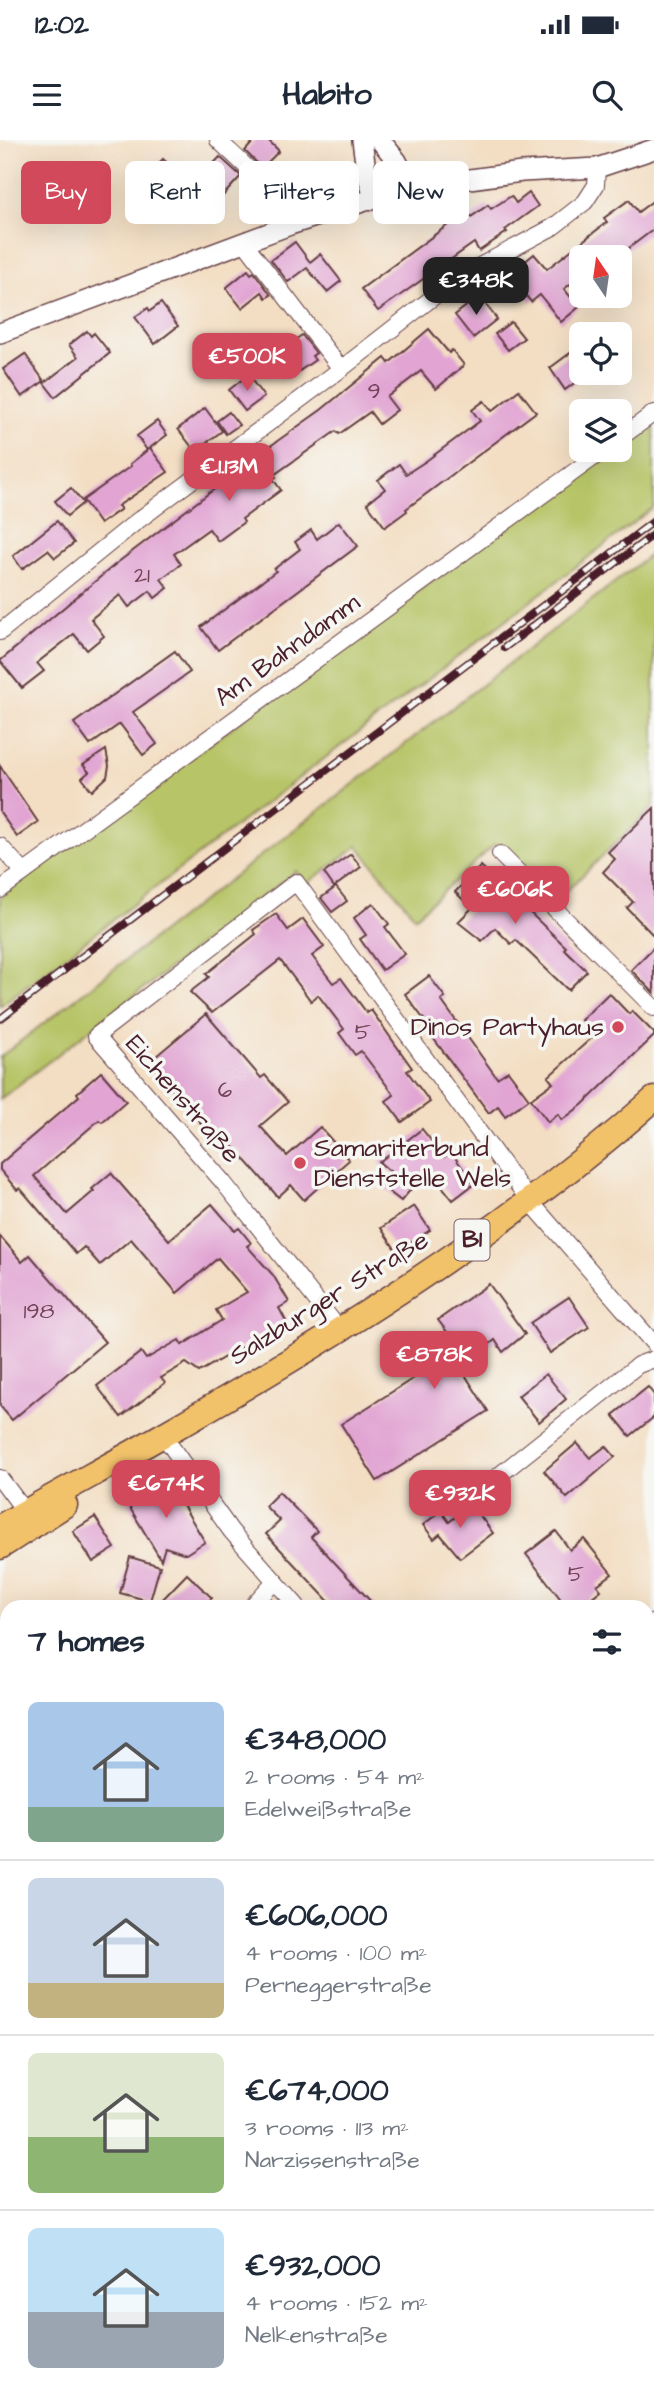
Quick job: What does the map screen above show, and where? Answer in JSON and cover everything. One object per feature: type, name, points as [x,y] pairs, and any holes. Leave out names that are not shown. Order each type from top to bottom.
[{"type":"main road","name":"Salzburger Straße","points":[[0,1547],[30,1519],[339,1329],[450,1256],[589,1155],[654,1099]]},
{"type":"main road","name":"Salzburger Straße","points":[[0,1527],[30,1519]]},
{"type":"street","points":[[218,140],[273,194],[290,225]]},
{"type":"street","points":[[362,140],[373,194]]},
{"type":"street","points":[[380,140],[397,161]]},
{"type":"street","points":[[469,179],[510,173],[597,168],[654,149]]},
{"type":"street","points":[[0,632],[136,522],[341,369],[459,276],[564,219],[585,202],[596,186],[597,168]]},
{"type":"street","points":[[0,332],[290,225],[373,198]]},
{"type":"street","points":[[244,242],[341,369]]},
{"type":"street","points":[[632,429],[654,413]]},
{"type":"street","name":"Am Bahndamm","points":[[0,890],[588,462]]},
{"type":"street","points":[[0,846],[24,872]]},
{"type":"street","points":[[500,854],[654,1008]]},
{"type":"street","name":"Eichenstraße","points":[[339,1329],[223,1182],[96,1036],[296,882],[528,1200]]},
{"type":"street","points":[[528,1200],[654,1344]]},
{"type":"street","points":[[483,1488],[638,1366],[654,1359]]},
{"type":"street","points":[[163,1435],[231,1531],[292,1600]]},
{"type":"street","points":[[0,1478],[30,1519]]},
{"type":"street","points":[[258,1600],[275,1581]]},
{"type":"green space","points":[[654,418],[654,507],[0,1006],[0,897],[595,462],[632,462],[632,435]]},
{"type":"green space","points":[[654,552],[654,806],[552,905],[495,844],[415,917],[358,846],[306,884],[296,871],[0,1099],[0,1057]]},
{"type":"building","points":[[255,140],[268,140],[279,151],[269,161],[255,161],[245,151]]},
{"type":"building","points":[[225,162],[239,174],[239,178],[225,193]]},
{"type":"building","points":[[529,193],[538,206],[479,251],[474,243],[378,311],[361,289],[449,224],[469,224],[469,214],[471,217],[488,205],[491,209],[511,196],[516,203]]},
{"type":"building","points":[[629,200],[638,212],[654,200],[654,229],[632,246],[578,245],[607,222],[604,218]]},
{"type":"building","points":[[295,242],[310,262],[320,254],[341,281],[327,292],[307,268],[288,282],[271,260]]},
{"type":"building","points":[[569,252],[569,285],[564,289],[569,295],[569,308],[578,308],[561,322],[540,295],[531,302],[509,275],[534,254],[547,269]]},
{"type":"building","points":[[248,270],[251,274],[254,272],[271,295],[266,298],[262,292],[242,308],[226,288]]},
{"type":"building","points":[[479,296],[497,319],[473,338],[455,315]]},
{"type":"building","points":[[161,303],[178,326],[155,344],[135,317]]},
{"type":"building","points":[[511,322],[524,338],[508,350],[495,334]]},
{"type":"building","points":[[429,329],[449,353],[452,350],[464,365],[436,389],[421,371],[387,397],[397,410],[379,424],[370,412],[339,434],[336,431],[274,475],[276,477],[273,479],[281,490],[242,519],[244,522],[218,541],[209,529],[174,554],[181,564],[161,579],[168,588],[155,598],[150,591],[129,607],[120,595],[91,619],[104,636],[87,650],[74,634],[37,663],[44,671],[22,688],[0,661],[117,563],[234,474],[232,471],[321,410],[385,358],[389,363]]},
{"type":"building","points":[[87,331],[91,336],[94,333],[110,353],[55,397],[44,383],[78,357],[69,345]]},
{"type":"building","points":[[302,335],[316,353],[312,356],[315,360],[295,374],[279,351]]},
{"type":"building","points":[[25,354],[44,381],[22,397],[3,369]]},
{"type":"building","points":[[569,354],[569,385],[572,385],[565,390],[550,368]]},
{"type":"building","points":[[248,375],[264,397],[245,411],[229,390]]},
{"type":"building","points":[[519,390],[536,412],[385,527],[367,503],[385,489],[378,480],[399,464],[406,474],[480,421],[472,410],[484,401],[492,411]]},
{"type":"building","points":[[205,408],[222,431],[195,451],[178,429]]},
{"type":"building","points":[[229,412],[239,425],[226,434],[217,421]]},
{"type":"building","points":[[157,421],[167,435],[147,450],[137,436]]},
{"type":"building","points":[[150,448],[168,472],[118,506],[121,509],[100,524],[83,500],[131,466],[130,464]]},
{"type":"building","points":[[71,488],[83,503],[67,516],[55,501]]},
{"type":"building","points":[[57,521],[74,543],[55,558],[48,550],[22,569],[13,556]]},
{"type":"building","points":[[339,522],[358,546],[218,650],[201,627],[276,571],[274,569],[300,549],[295,542],[311,530],[317,539]]},
{"type":"building","points":[[175,651],[190,672],[133,712],[157,744],[143,755],[120,724],[90,745],[74,723]]},
{"type":"building","points":[[106,750],[109,766],[107,777],[92,791],[82,778],[89,772],[83,765]]},
{"type":"building","points":[[0,766],[38,822],[17,837],[0,812]]},
{"type":"building","points":[[654,808],[654,936],[627,908],[633,902],[603,872],[615,859],[608,852]]},
{"type":"building","points":[[351,854],[361,867],[334,887],[324,873]]},
{"type":"building","points":[[481,866],[566,947],[564,949],[587,971],[568,990],[516,940],[511,944],[495,928],[482,941],[458,922],[472,908],[455,892]]},
{"type":"building","points":[[336,887],[347,901],[332,912],[321,898]]},
{"type":"building","points":[[373,903],[389,924],[385,927],[405,954],[382,970],[360,939],[366,935],[354,918]]},
{"type":"building","points":[[276,914],[288,930],[303,919],[324,947],[312,956],[333,983],[341,978],[367,1013],[371,1010],[412,1068],[407,1071],[430,1102],[402,1122],[386,1101],[394,1095],[361,1051],[355,1055],[339,1033],[344,1029],[318,995],[311,1001],[280,960],[212,1013],[190,992],[209,977],[206,974],[256,934],[253,930]]},
{"type":"building","points":[[654,947],[654,993],[631,970]]},
{"type":"building","points":[[429,976],[445,997],[441,1000],[497,1078],[508,1071],[529,1099],[505,1116],[498,1106],[489,1113],[428,1031],[431,1029],[405,994]]},
{"type":"building","points":[[609,993],[629,1014],[632,1011],[654,1036],[582,1105],[562,1120],[558,1114],[548,1122],[531,1099],[553,1083],[548,1077],[596,1034],[581,1020]]},
{"type":"building","points":[[206,1014],[261,1078],[265,1075],[288,1102],[260,1126],[287,1156],[320,1127],[349,1160],[304,1200],[291,1185],[278,1197],[234,1147],[227,1154],[149,1062]]},
{"type":"building","points":[[101,1072],[126,1101],[102,1122],[99,1120],[34,1176],[67,1214],[111,1173],[169,1240],[212,1204],[235,1231],[239,1228],[251,1243],[247,1246],[273,1275],[289,1302],[279,1308],[286,1321],[199,1372],[186,1363],[161,1378],[165,1383],[121,1417],[97,1386],[141,1352],[146,1359],[179,1340],[182,1345],[222,1320],[216,1310],[247,1292],[218,1258],[177,1293],[131,1239],[100,1265],[84,1247],[76,1254],[20,1188],[17,1190],[0,1170],[0,1164],[79,1096],[77,1093]]},
{"type":"building","points":[[422,1129],[444,1157],[451,1152],[474,1184],[453,1200],[428,1169],[401,1201],[383,1187],[393,1174],[379,1162]]},
{"type":"building","points":[[414,1206],[430,1230],[397,1252],[381,1228]]},
{"type":"building","points":[[0,1236],[22,1262],[30,1255],[105,1342],[12,1420],[0,1406]]},
{"type":"building","points":[[489,1284],[525,1334],[503,1352],[495,1340],[460,1367],[488,1411],[377,1481],[341,1424],[460,1349],[438,1320]]},
{"type":"building","points":[[569,1297],[589,1327],[550,1353],[530,1323]]},
{"type":"building","points":[[546,1374],[566,1399],[539,1422],[518,1396]]},
{"type":"building","points":[[648,1387],[654,1395],[654,1417],[630,1436],[613,1415]]},
{"type":"building","points":[[577,1443],[590,1458],[606,1446],[615,1457],[567,1498],[544,1471]]},
{"type":"building","points":[[167,1479],[205,1542],[186,1554],[165,1547],[161,1560],[127,1503]]},
{"type":"building","points":[[279,1492],[317,1531],[311,1537],[369,1600],[327,1600],[266,1534],[280,1521],[265,1506]]},
{"type":"building","points":[[471,1504],[493,1533],[460,1558],[440,1534],[434,1539],[423,1525],[441,1511],[449,1522]]},
{"type":"building","points":[[95,1517],[115,1548],[93,1562],[73,1531]]},
{"type":"building","points":[[556,1531],[570,1550],[584,1539],[612,1574],[597,1585],[601,1590],[588,1600],[561,1600],[526,1554]]},
{"type":"building","points":[[130,1557],[160,1566],[150,1600],[120,1593]]},
{"type":"building","points":[[187,1574],[212,1598],[210,1600],[162,1600]]},
{"type":"railway","points":[[0,1019],[654,521]]},
{"type":"railway","points":[[504,648],[654,534]]},
{"type":"place","name":"Dinos Partyhaus","points":[[618,1027]]},
{"type":"place","name":"Samariterbund Dienststelle Wels","points":[[300,1163]]}]
